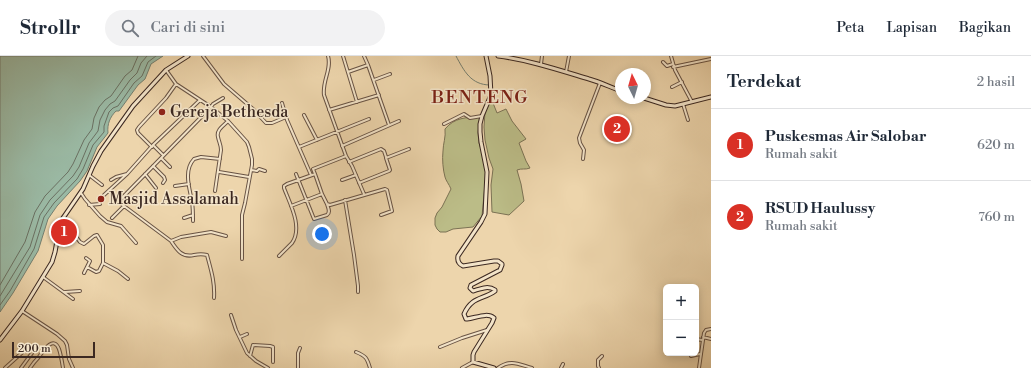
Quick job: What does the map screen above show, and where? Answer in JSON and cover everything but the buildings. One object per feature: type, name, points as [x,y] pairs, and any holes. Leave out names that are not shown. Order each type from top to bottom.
[{"type":"street","points":[[0,340],[22,311],[54,257],[64,218],[81,193],[101,151],[133,106],[166,70],[188,56]]},
{"type":"street","points":[[202,56],[224,84],[253,108],[266,123],[272,123],[286,117]]},
{"type":"street","points":[[328,56],[329,64],[323,90],[325,99],[346,156],[364,194]]},
{"type":"street","points":[[343,56],[357,102]]},
{"type":"street","points":[[364,56],[390,125]]},
{"type":"street","points":[[474,362],[472,355],[494,319],[493,316],[487,315],[467,319],[464,314],[474,301],[495,290],[493,288],[484,288],[473,291],[470,288],[471,285],[500,270],[502,266],[502,264],[498,261],[494,261],[463,266],[459,264],[457,259],[485,214],[487,172],[480,135],[480,124],[491,95],[490,76],[486,56]]},
{"type":"street","points":[[498,56],[519,58],[615,89]]},
{"type":"street","points":[[541,65],[542,56]]},
{"type":"street","points":[[566,72],[569,56]]},
{"type":"street","points":[[670,56],[692,102]]},
{"type":"street","points":[[663,62],[666,66],[711,59]]},
{"type":"street","points":[[348,72],[368,65]]},
{"type":"street","points":[[166,70],[176,84],[211,107],[228,121],[248,144],[252,159],[242,215],[242,259]]},
{"type":"street","points":[[374,80],[390,74]]},
{"type":"street","points":[[672,87],[682,82]]},
{"type":"street","points":[[583,158],[584,150],[579,138],[600,83]]},
{"type":"street","points":[[163,155],[138,133],[137,130],[166,98],[176,84]]},
{"type":"street","points":[[329,110],[379,95]]},
{"type":"street","points":[[651,100],[668,106],[676,106],[711,97]]},
{"type":"street","points":[[214,298],[214,278],[207,255],[184,255],[171,241],[124,206],[119,202],[119,200],[213,104],[222,98]]},
{"type":"street","points":[[104,195],[127,174],[152,146],[200,100]]},
{"type":"street","points":[[282,104],[286,117],[311,175]]},
{"type":"street","points":[[683,104],[688,120]]},
{"type":"street","points":[[304,114],[317,140]]},
{"type":"street","points":[[444,124],[464,114],[470,118],[482,116]]},
{"type":"street","points":[[299,147],[369,119]]},
{"type":"street","points":[[215,191],[222,147],[218,137],[218,132],[228,121]]},
{"type":"street","points":[[342,146],[399,121]]},
{"type":"street","points":[[349,162],[381,149],[384,151],[390,171],[359,182]]},
{"type":"street","points":[[386,158],[409,149]]},
{"type":"street","points":[[309,171],[346,156]]},
{"type":"street","points":[[193,221],[188,177],[192,161],[201,157],[220,159]]},
{"type":"street","points":[[161,158],[170,168]]},
{"type":"street","points":[[153,166],[164,177],[165,180],[163,183]]},
{"type":"street","points":[[251,170],[257,171],[260,169],[265,171]]},
{"type":"street","points":[[296,174],[314,219],[327,215],[329,211],[313,169]]},
{"type":"street","points":[[218,172],[249,177]]},
{"type":"street","points":[[111,180],[127,174]]},
{"type":"street","points":[[145,174],[156,188]]},
{"type":"street","points":[[279,256],[289,247],[295,238],[296,223],[284,186],[315,174]]},
{"type":"street","points":[[89,175],[102,185]]},
{"type":"street","points":[[342,180],[356,175]]},
{"type":"street","points":[[175,186],[189,184]]},
{"type":"street","points":[[326,204],[330,205],[383,189],[387,190],[392,211],[381,215]]},
{"type":"street","points":[[81,193],[89,205],[105,221],[121,226],[136,243]]},
{"type":"street","points":[[290,206],[322,194]]},
{"type":"street","points":[[345,200],[354,255],[358,292]]},
{"type":"street","points":[[89,205],[100,204]]},
{"type":"street","points":[[112,218],[124,206]]},
{"type":"street","points":[[184,218],[193,215]]},
{"type":"street","points":[[61,225],[74,234],[80,242],[84,244],[97,235],[104,245],[103,263],[100,270],[96,272],[88,267]]},
{"type":"street","points":[[171,241],[181,237],[211,232],[226,236]]},
{"type":"street","points":[[84,273],[90,261],[86,258]]},
{"type":"street","points":[[103,263],[118,271],[128,279]]},
{"type":"street","points":[[42,277],[73,298]]},
{"type":"street","points":[[63,292],[80,291]]},
{"type":"street","points":[[22,311],[65,341],[69,359],[73,368]]},
{"type":"street","points":[[230,315],[246,351],[250,356],[268,368]]},
{"type":"street","points":[[698,368],[704,332],[711,329]]},
{"type":"street","points":[[440,347],[488,330]]},
{"type":"street","points":[[240,337],[247,334]]},
{"type":"street","points":[[699,340],[711,339]]},
{"type":"street","points":[[30,368],[46,347],[53,344],[57,345],[59,349],[64,368]]},
{"type":"street","points":[[250,356],[253,345],[270,346],[273,347],[273,362]]},
{"type":"street","points":[[298,368],[298,353],[300,348]]},
{"type":"street","points":[[5,368],[25,350],[29,350],[32,353],[20,368]]},
{"type":"street","points":[[356,352],[365,356],[370,368]]},
{"type":"street","points":[[599,368],[598,360],[602,356]]},
{"type":"street","points":[[462,368],[474,362],[494,368]]},
{"type":"street","points":[[499,368],[507,363],[514,362],[532,368]]},
{"type":"street","points":[[561,368],[563,364]]},
{"type":"green space","points":[[491,98],[497,113],[506,109],[512,121],[526,139],[519,143],[530,168],[517,170],[524,201],[509,215],[492,212],[491,185],[493,169],[485,140],[484,127],[485,112]]},
{"type":"green space","points":[[480,116],[478,133],[479,143],[485,160],[486,173],[482,216],[473,227],[440,232],[435,225],[435,218],[451,189],[445,178],[443,164],[445,129],[457,120]]},
{"type":"water","points":[[0,56],[163,56],[151,64],[145,79],[138,85],[119,111],[116,111],[112,116],[109,121],[108,133],[97,147],[87,171],[57,206],[48,219],[38,251],[0,312]]},
{"type":"waterway","points":[[456,56],[465,72],[473,80],[478,83],[490,85]]},
{"type":"place","name":"Gereja Bethesda","points":[[162,112]]},
{"type":"place","name":"RSUD Haulussy","points":[[617,129]]},
{"type":"place","name":"Masjid Assalamah","points":[[101,199]]},
{"type":"place","name":"Puskesmas Air Salobar","points":[[64,232]]},
{"type":"district","name":"BENTENG","points":[[480,97]]}]
